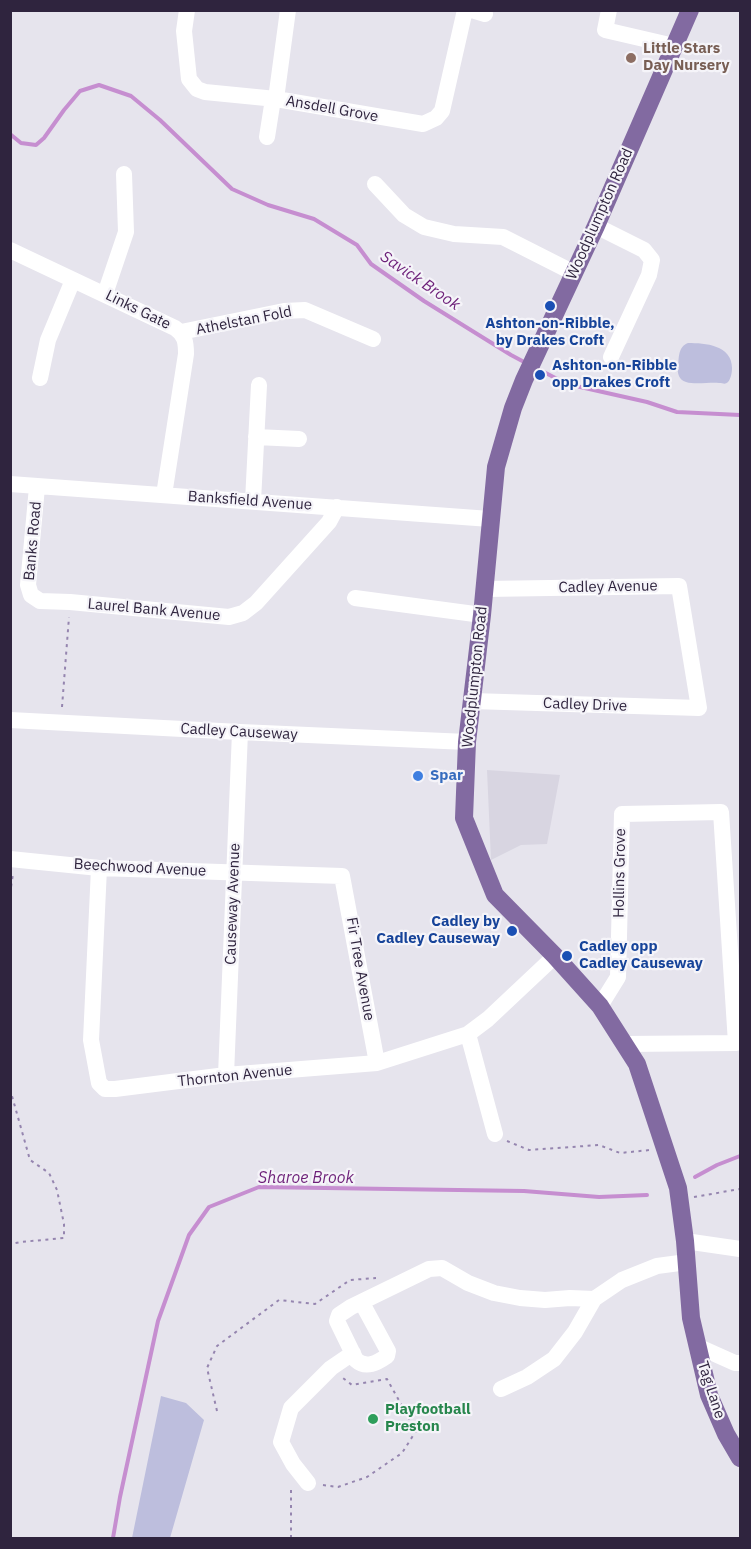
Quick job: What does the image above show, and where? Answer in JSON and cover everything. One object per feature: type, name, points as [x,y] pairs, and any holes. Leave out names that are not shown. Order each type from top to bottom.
[{"type":"main road","name":"Woodplumpton Road","points":[[690,10],[596,226],[524,380],[513,408],[496,467],[485,589],[467,742],[464,818],[495,895],[600,1006],[637,1064],[678,1188],[692,1318]]},
{"type":"main road","name":"Tag Lane","points":[[692,1318],[709,1395],[726,1434],[741,1458]]},
{"type":"street","name":"Ansdell Grove","points":[[187,10],[184,31],[189,79],[197,89],[205,92],[274,99],[417,123],[428,122],[442,111],[465,10]]},
{"type":"street","points":[[267,137],[288,10]]},
{"type":"street","points":[[609,10],[606,30],[674,46]]},
{"type":"street","points":[[105,294],[126,232],[124,174]]},
{"type":"street","points":[[375,184],[404,215],[424,227],[454,234],[503,237],[574,273]]},
{"type":"street","points":[[596,226],[644,250],[652,260],[649,275],[611,357]]},
{"type":"street","name":"Links Gate","points":[[10,249],[181,332],[186,341],[186,354],[164,495]]},
{"type":"street","points":[[40,378],[48,340],[73,279]]},
{"type":"street","name":"Athelstan Fold","points":[[181,332],[284,311],[305,310],[373,339]]},
{"type":"street","points":[[253,501],[259,385]]},
{"type":"street","points":[[256,437],[299,439]]},
{"type":"street","name":"Banksfield Avenue","points":[[10,484],[490,519]]},
{"type":"street","name":"Banks Road","points":[[31,595],[28,585],[37,487]]},
{"type":"street","name":"Laurel Bank Avenue","points":[[31,595],[40,601],[229,617],[243,613],[256,603],[329,522],[337,507]]},
{"type":"street","name":"Cadley Avenue","points":[[485,589],[679,586],[699,708]]},
{"type":"street","points":[[355,598],[482,615]]},
{"type":"street","name":"Cadley Drive","points":[[472,701],[699,708]]},
{"type":"street","name":"Cadley Causeway","points":[[10,720],[467,742]]},
{"type":"street","name":"Causeway Avenue","points":[[226,1075],[240,732]]},
{"type":"street","name":"Hollins Grove","points":[[600,1006],[618,977],[622,814],[721,812],[736,986],[738,1046],[624,1044]]},
{"type":"street","name":"Beechwood Avenue","points":[[13,860],[99,868],[342,876]]},
{"type":"street","name":"Thornton Avenue","points":[[99,868],[91,1040],[99,1083],[105,1089],[226,1075],[377,1063],[468,1034],[488,1019],[555,956]]},
{"type":"street","name":"Fir Tree Avenue","points":[[342,876],[377,1063]]},
{"type":"street","points":[[468,1034],[495,1134]]},
{"type":"street","points":[[685,1241],[741,1249]]},
{"type":"street","points":[[501,1389],[526,1377],[554,1359],[575,1332],[594,1299],[622,1280],[657,1266],[687,1262]]},
{"type":"street","points":[[362,1303],[388,1351],[387,1356],[369,1365],[362,1365],[356,1360],[337,1321],[339,1315],[351,1307],[429,1269],[442,1268],[468,1283],[494,1293],[520,1298],[594,1299]]},
{"type":"street","points":[[697,1346],[735,1363],[741,1363]]},
{"type":"street","points":[[308,1484],[280,1442],[291,1408],[331,1368],[353,1353]]},
{"type":"path","points":[[61,722],[70,602]]},
{"type":"path","points":[[10,894],[13,860]]},
{"type":"path","points":[[10,938],[10,949]]},
{"type":"path","points":[[10,1089],[30,1160],[49,1173],[57,1190],[64,1224],[64,1238],[10,1244]]},
{"type":"path","points":[[495,1134],[529,1150],[599,1145],[620,1153],[665,1148]]},
{"type":"path","points":[[680,1199],[741,1189]]},
{"type":"path","points":[[217,1411],[207,1368],[217,1346],[279,1300],[315,1304],[350,1280],[378,1278],[390,1288]]},
{"type":"path","points":[[291,1539],[291,1490],[308,1484],[338,1487],[367,1477],[402,1453],[416,1431],[387,1379],[352,1385],[331,1368]]},
{"type":"shaded area","points":[[688,343],[709,345],[728,354],[732,368],[728,382],[725,384],[694,383],[682,380],[678,372],[679,356],[682,347]]},
{"type":"shaded area","points":[[487,770],[560,775],[547,844],[521,845],[491,860]]},
{"type":"shaded area","points":[[161,1396],[186,1403],[204,1420],[170,1538],[132,1538]]},
{"type":"waterway","name":"Savick Brook","points":[[10,134],[21,143],[36,145],[80,91],[99,85],[131,96],[160,120],[232,189],[268,205],[314,219],[357,245],[371,264],[424,301],[526,363]]},
{"type":"waterway","name":"Savick Brook","points":[[536,368],[567,384],[647,402],[677,412],[740,415]]},
{"type":"waterway","name":"Sharoe Brook","points":[[695,1177],[740,1156]]},
{"type":"waterway","name":"Sharoe Brook","points":[[113,1538],[158,1321],[189,1235],[209,1207],[259,1187],[524,1191],[599,1197],[647,1195]]},
{"type":"place","name":"Little Stars Day Nursery","points":[[631,58]]},
{"type":"place","name":"Ashton-on-Ribble, by Drakes Croft","points":[[550,306]]},
{"type":"place","name":"Ashton-on-Ribble opp Drakes Croft","points":[[540,375]]},
{"type":"place","name":"Spar","points":[[418,776]]},
{"type":"place","name":"Cadley by Cadley Causeway","points":[[512,931]]},
{"type":"place","name":"Cadley opp Cadley Causeway","points":[[567,956]]},
{"type":"place","name":"Playfootball Preston","points":[[373,1419]]}]
